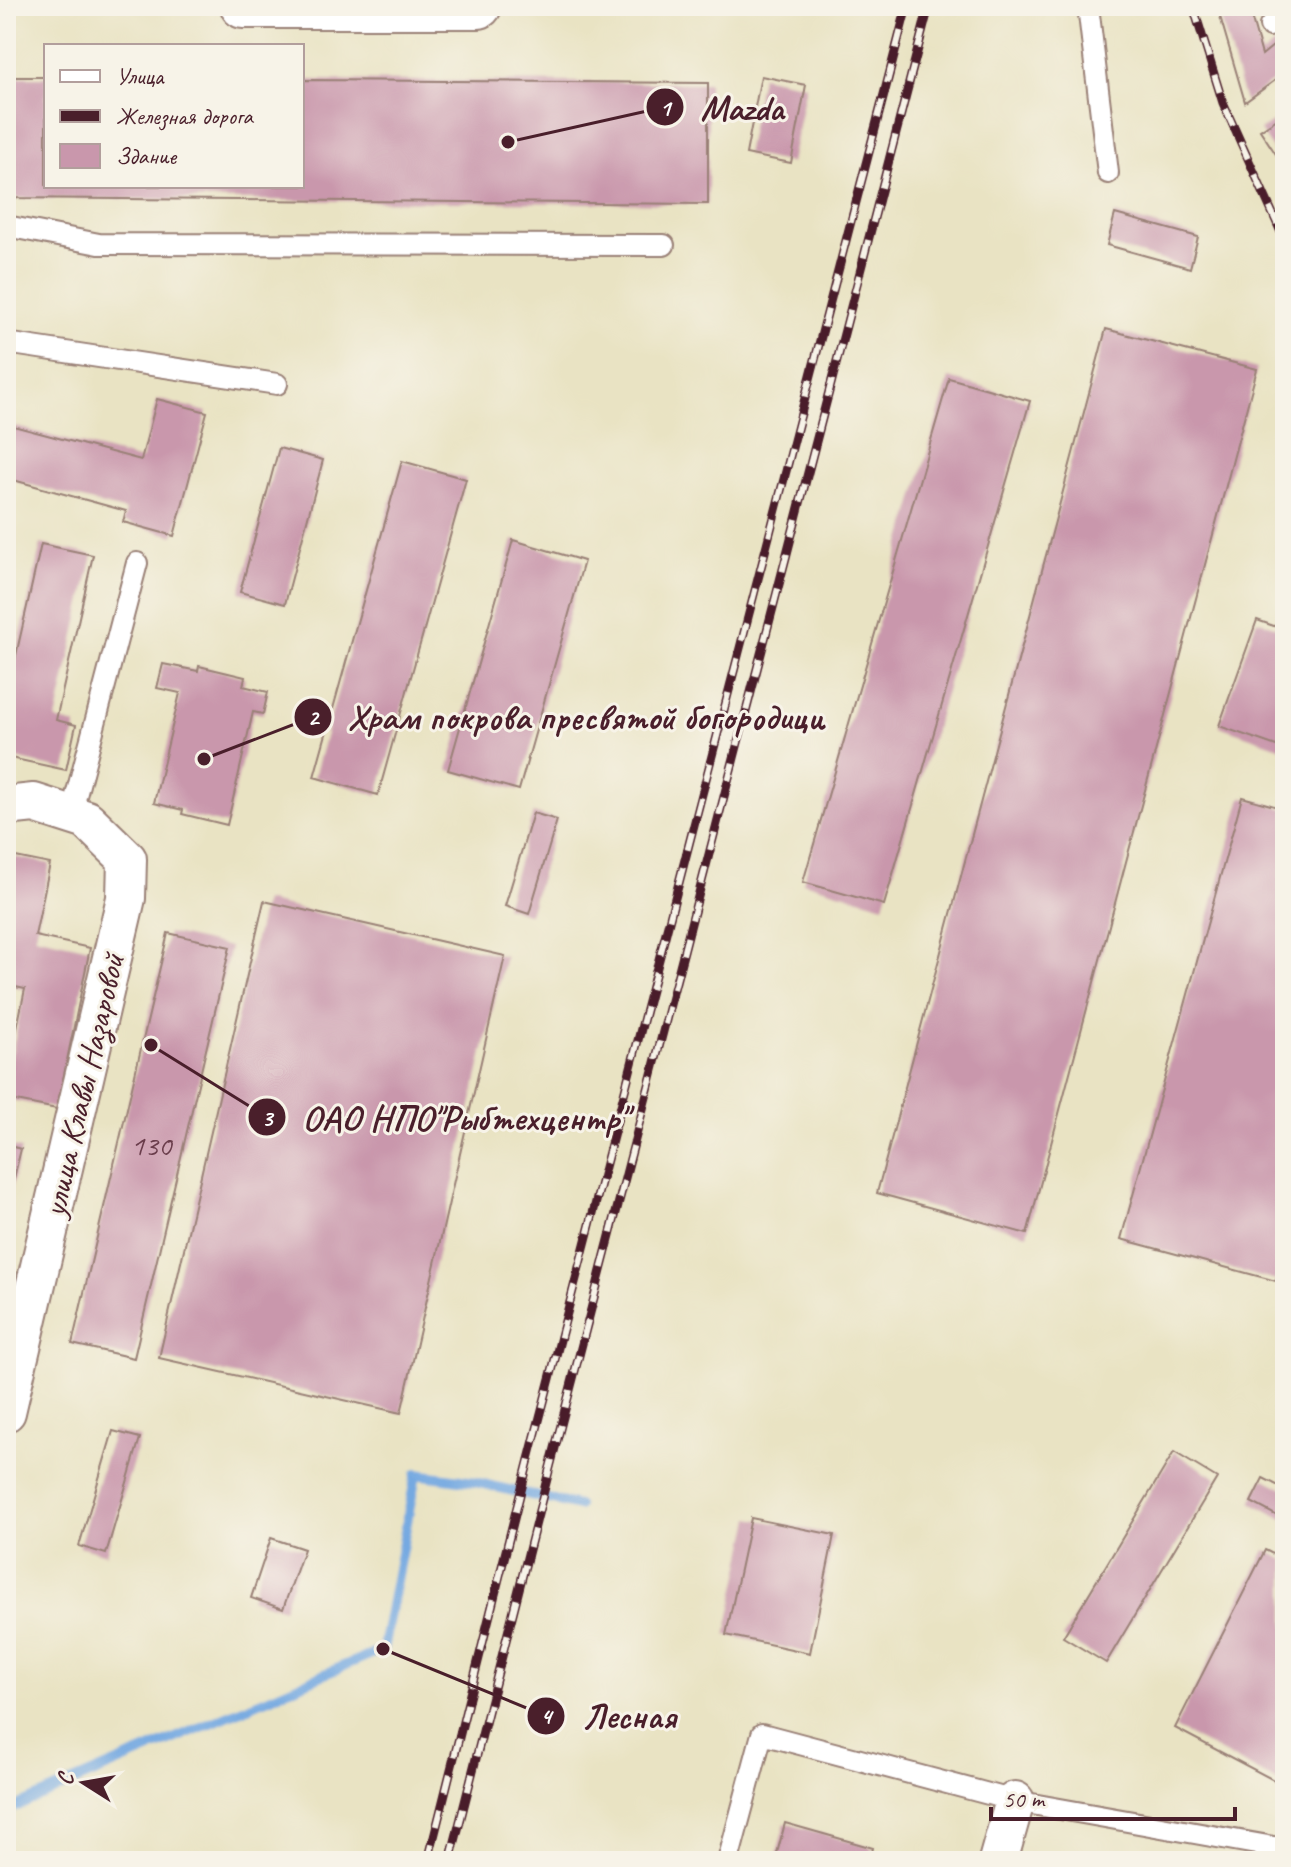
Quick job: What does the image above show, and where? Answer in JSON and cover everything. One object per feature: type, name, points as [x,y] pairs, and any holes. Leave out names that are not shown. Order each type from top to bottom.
[{"type":"main road","points":[[243,6],[479,6]]},
{"type":"street","points":[[6,806],[34,803],[71,815]]},
{"type":"street","name":"улица Клавы Назаровой","points":[[6,1412],[126,898],[127,859],[87,820],[71,815]]},
{"type":"street","points":[[998,1861],[1015,1801]]},
{"type":"lane","points":[[1088,6],[1108,173]]},
{"type":"lane","points":[[6,226],[99,244],[664,245]]},
{"type":"lane","points":[[6,343],[277,384]]},
{"type":"lane","points":[[71,815],[137,563]]},
{"type":"lane","points":[[728,1861],[762,1734],[1015,1801],[1285,1849]]},
{"type":"building","points":[[1217,6],[1248,6],[1262,55],[1285,36],[1285,73],[1245,102]]},
{"type":"building","points":[[761,76],[806,85],[791,163],[746,154]]},
{"type":"building","points":[[6,77],[44,77],[44,188],[304,188],[304,80],[708,83],[708,204],[6,198]]},
{"type":"building","points":[[1285,114],[1285,168],[1260,130]]},
{"type":"building","points":[[1115,214],[1198,237],[1190,268],[1107,245]]},
{"type":"building","points":[[1106,329],[1257,369],[1027,1234],[877,1193]]},
{"type":"building","points":[[949,378],[1030,401],[884,905],[803,882]]},
{"type":"building","points":[[157,399],[207,412],[174,536],[123,522],[126,511],[6,478],[6,424],[141,460]]},
{"type":"building","points":[[279,448],[323,460],[285,604],[240,592]]},
{"type":"building","points":[[402,461],[466,479],[378,795],[314,777]]},
{"type":"building","points":[[513,540],[584,561],[519,790],[448,770]]},
{"type":"building","points":[[41,544],[93,555],[56,720],[76,725],[66,770],[6,757],[6,700]]},
{"type":"building","points":[[1257,620],[1285,630],[1285,749],[1219,726]]},
{"type":"building","points":[[163,664],[198,671],[199,666],[245,677],[243,686],[268,692],[263,714],[253,712],[227,825],[182,814],[183,810],[154,803],[180,693],[157,688]]},
{"type":"building","points":[[1242,797],[1285,809],[1285,1249],[1276,1281],[1121,1239]]},
{"type":"building","points":[[533,813],[557,820],[529,914],[505,906]]},
{"type":"building","points":[[6,855],[50,864],[35,936],[90,948],[57,1109],[6,1099],[6,1081],[25,989],[6,985]]},
{"type":"building","points":[[264,901],[505,956],[401,1413],[159,1358]]},
{"type":"building","points":[[168,933],[230,947],[134,1358],[72,1344]]},
{"type":"building","points":[[6,1145],[21,1149],[7,1207],[6,1207]]},
{"type":"building","points":[[113,1431],[140,1438],[106,1554],[79,1546]]},
{"type":"building","points":[[1174,1452],[1217,1478],[1106,1663],[1063,1637]]},
{"type":"building","points":[[1263,1478],[1285,1489],[1285,1520],[1251,1502]]},
{"type":"building","points":[[751,1518],[834,1535],[810,1653],[726,1635]]},
{"type":"building","points":[[271,1538],[304,1549],[283,1609],[251,1598]]},
{"type":"building","points":[[1265,1550],[1285,1560],[1285,1786],[1175,1728]]},
{"type":"building","points":[[785,1823],[873,1848],[870,1861],[775,1861]]},
{"type":"waterway","points":[[6,1811],[383,1649],[416,1474],[475,1482],[578,1506]]},
{"type":"railway","points":[[428,1861],[527,1467],[907,6]]},
{"type":"railway","points":[[450,1861],[929,6]]},
{"type":"railway","points":[[1193,6],[1223,103],[1285,241]]},
{"type":"place","name":"Mazda","points":[[508,142]]},
{"type":"place","name":"Храм покрова пресвятой богородици","points":[[204,759]]},
{"type":"place","name":"ОАО НПО\"Рыбтехцентр\"","points":[[151,1045]]},
{"type":"place","name":"Лесная","points":[[383,1649]]}]
